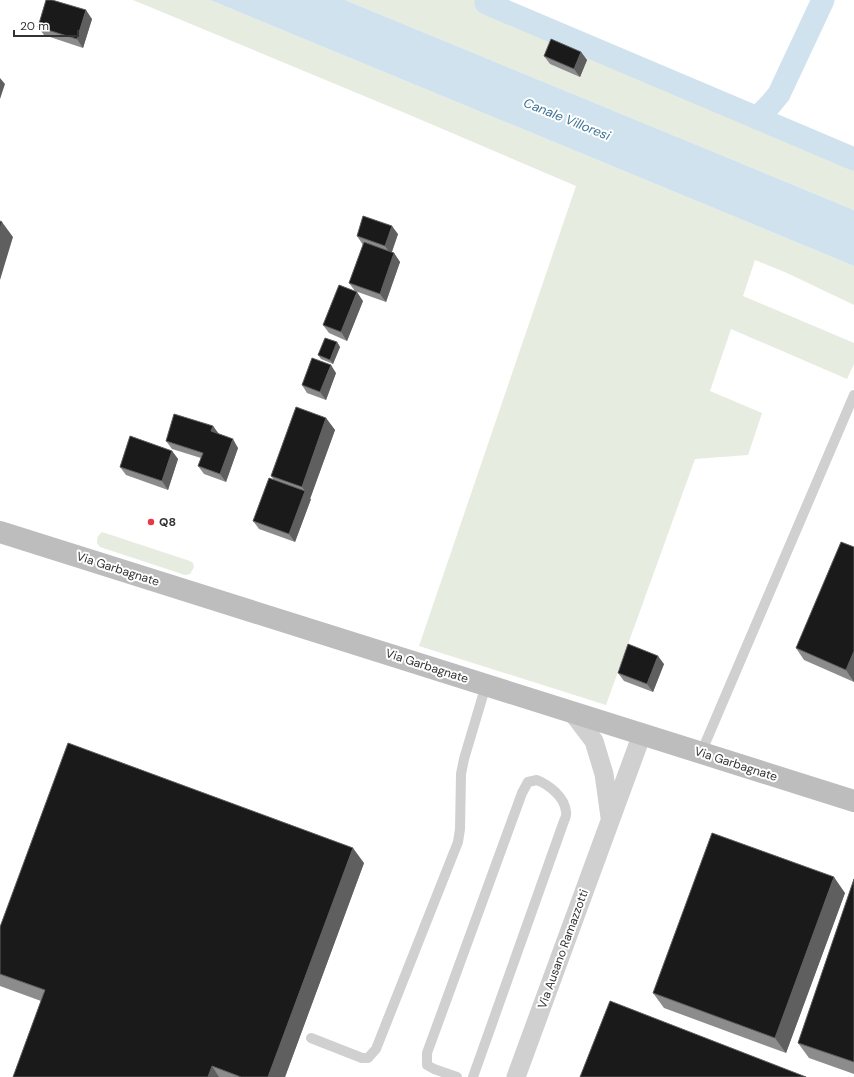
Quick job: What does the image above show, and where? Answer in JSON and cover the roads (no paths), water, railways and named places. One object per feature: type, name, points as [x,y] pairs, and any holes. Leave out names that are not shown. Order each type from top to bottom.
[{"type":"street","name":"Via Garbagnate","points":[[4,537],[486,685],[854,801]]},
{"type":"street","name":"Via Ausano Ramazzotti","points":[[572,712],[594,741],[604,774],[610,821]]},
{"type":"street","name":"Via Ausano Ramazzotti","points":[[516,1077],[642,734]]},
{"type":"lane","points":[[701,753],[854,394]]},
{"type":"lane","points":[[311,1038],[362,1058],[368,1058],[376,1049],[458,842],[460,829],[461,774],[486,685]]},
{"type":"lane","points":[[457,1077],[426,1065],[427,1054],[522,792],[528,782],[537,780],[547,784],[555,791],[564,804],[566,812],[564,822],[473,1077]]},
{"type":"water","name":"Canale Villoresi","points":[[210,0],[345,0],[854,210],[854,266]]},
{"type":"waterway","points":[[487,0],[486,3],[854,159]]},
{"type":"waterway","points":[[757,118],[779,94],[823,0]]},
{"type":"place","name":"Q8","points":[[151,522]]}]
